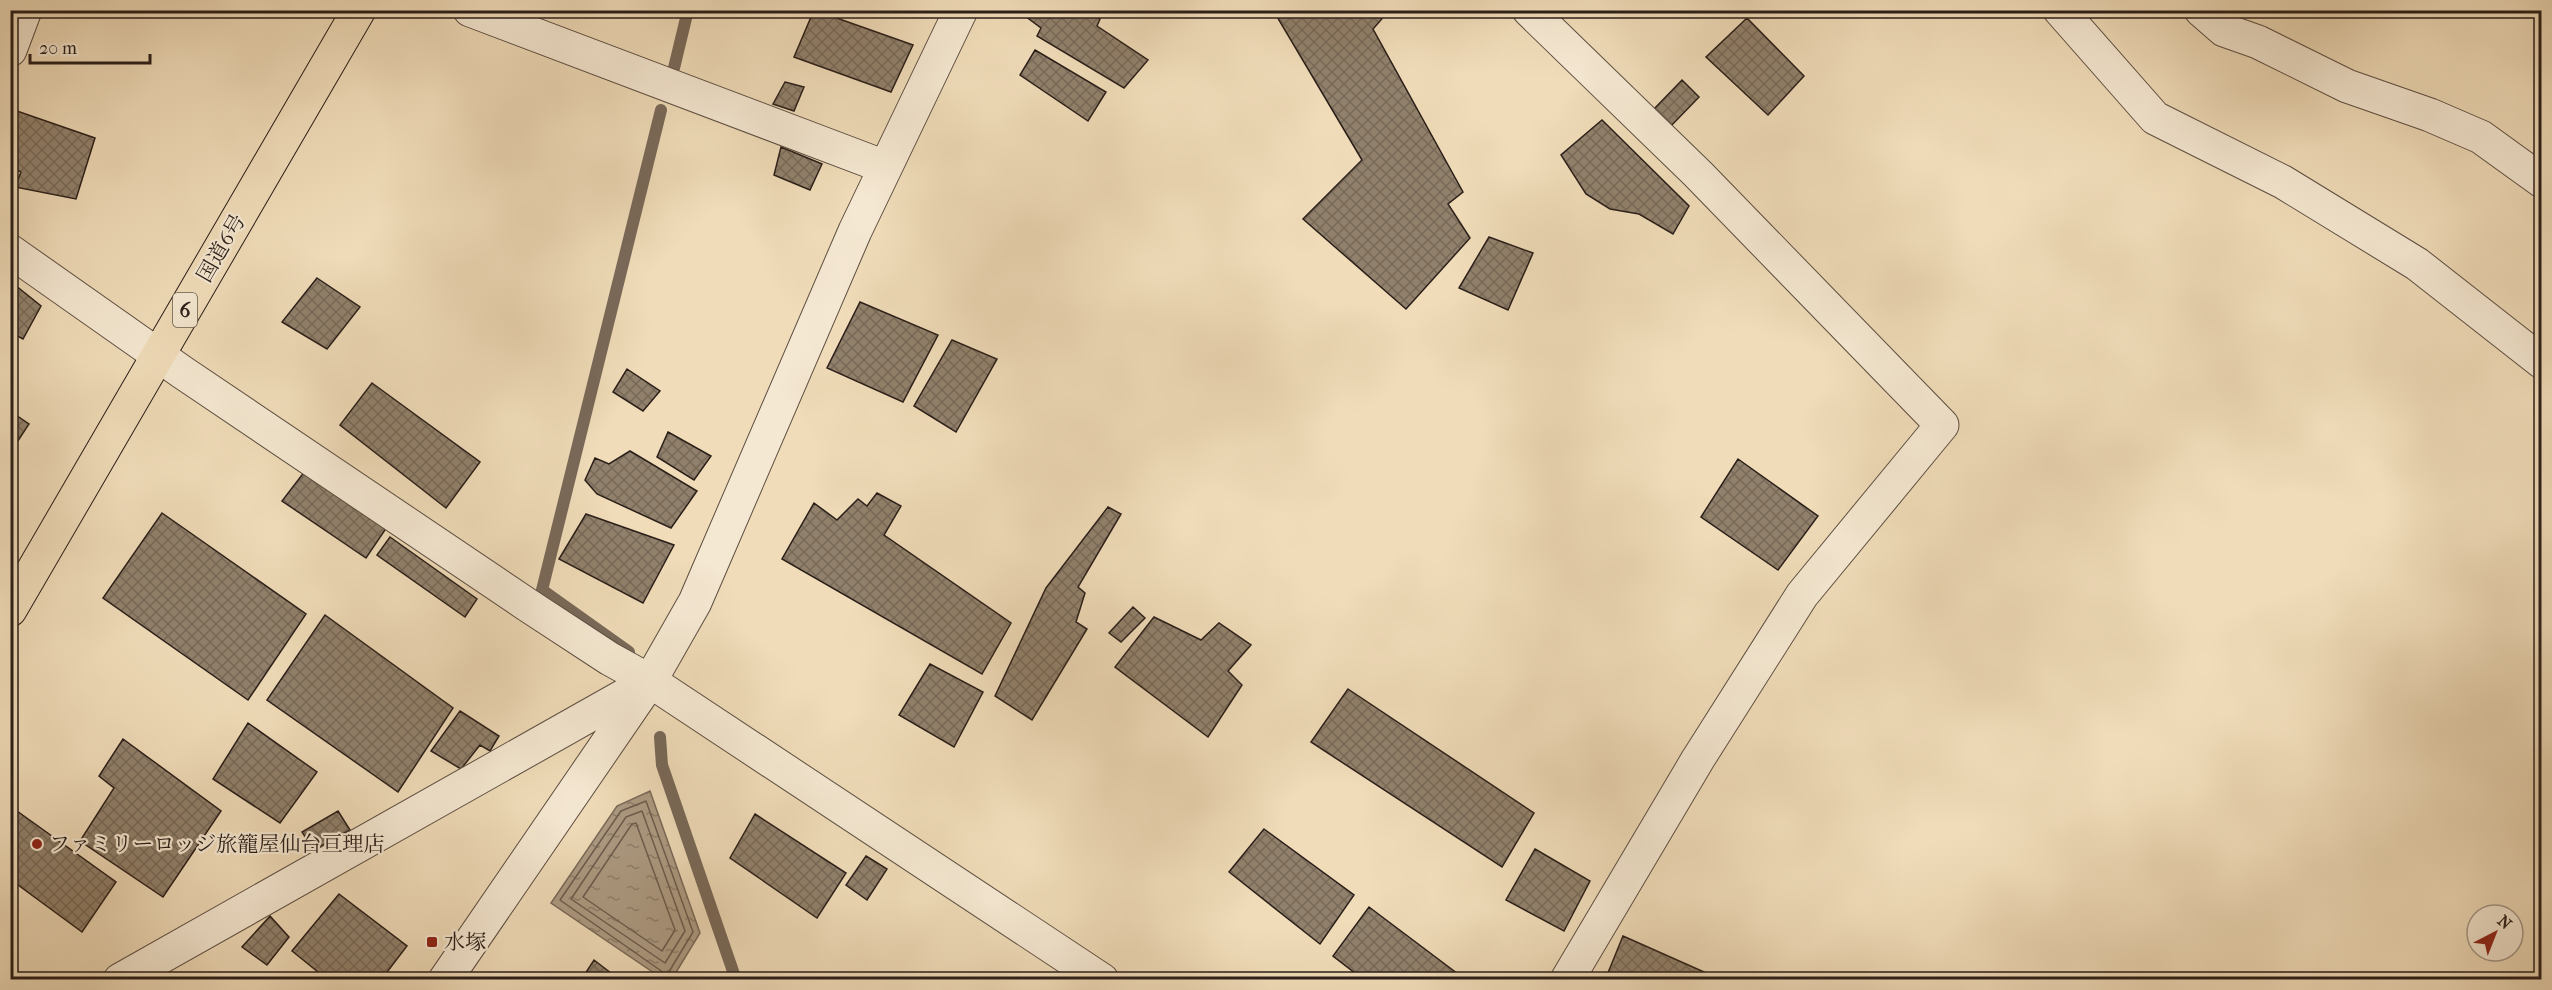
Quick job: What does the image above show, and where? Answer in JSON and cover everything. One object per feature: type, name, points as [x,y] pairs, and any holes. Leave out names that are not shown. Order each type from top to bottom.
[{"type":"highway","name":"国道6号","points":[[10,610],[359,10]]},
{"type":"street","points":[[10,50],[25,10]]},
{"type":"street","points":[[470,10],[885,167]]},
{"type":"street","points":[[445,980],[650,681],[694,602],[855,231],[961,10]]},
{"type":"street","points":[[1529,10],[1698,174],[1942,425],[1803,595],[1698,759],[1567,980]]},
{"type":"street","points":[[2061,10],[2155,118],[2283,182],[2417,264],[2541,362]]},
{"type":"street","points":[[2201,10],[2224,30],[2258,42],[2348,86],[2430,115],[2481,137],[2541,181]]},
{"type":"street","points":[[10,251],[529,606],[610,659],[650,681],[1102,980]]},
{"type":"street","points":[[120,980],[650,681]]},
{"type":"water","points":[[650,791],[700,933],[672,979],[663,979],[551,903],[617,806]]},
{"type":"building","points":[[814,10],[913,45],[891,92],[794,57]]},
{"type":"building","points":[[1017,10],[1088,10],[1100,19],[1097,26],[1148,60],[1124,88],[1037,36],[1041,28]]},
{"type":"building","points":[[1273,10],[1385,10],[1387,13],[1373,29],[1463,192],[1448,204],[1470,238],[1406,309],[1303,219],[1362,160]]},
{"type":"building","points":[[1747,18],[1804,76],[1768,115],[1706,57]]},
{"type":"building","points":[[1035,50],[1106,92],[1088,121],[1020,75]]},
{"type":"building","points":[[1682,80],[1699,97],[1670,127],[1654,109]]},
{"type":"building","points":[[785,82],[804,87],[794,111],[773,104]]},
{"type":"building","points":[[14,110],[95,138],[76,199],[15,187],[21,172],[10,166],[10,117]]},
{"type":"building","points":[[1602,120],[1689,206],[1673,234],[1639,214],[1610,209],[1586,194],[1561,155]]},
{"type":"building","points":[[781,147],[822,164],[810,190],[774,175]]},
{"type":"building","points":[[1489,237],[1533,253],[1508,310],[1459,288]]},
{"type":"building","points":[[317,278],[360,307],[327,349],[282,322]]},
{"type":"building","points":[[10,281],[41,306],[23,339],[10,332]]},
{"type":"building","points":[[860,302],[938,335],[903,402],[827,368]]},
{"type":"building","points":[[952,340],[997,359],[956,432],[914,406]]},
{"type":"building","points":[[627,369],[660,391],[643,411],[613,392]]},
{"type":"building","points":[[372,383],[480,462],[446,508],[340,425]]},
{"type":"building","points":[[10,411],[29,424],[10,453]]},
{"type":"building","points":[[668,432],[711,456],[694,480],[657,457]]},
{"type":"building","points":[[630,451],[697,491],[671,528],[597,494],[585,480],[595,458],[609,464]]},
{"type":"building","points":[[1738,459],[1818,516],[1778,570],[1701,517]]},
{"type":"building","points":[[305,471],[387,527],[366,558],[282,501]]},
{"type":"building","points":[[877,493],[901,506],[884,535],[1011,623],[982,674],[782,559],[814,503],[837,520],[858,499],[867,506]]},
{"type":"building","points":[[1108,507],[1121,514],[1078,587],[1085,593],[1076,622],[1087,629],[1032,720],[995,696],[1046,588]]},
{"type":"building","points":[[162,513],[306,614],[248,700],[103,598]]},
{"type":"building","points":[[586,514],[674,545],[643,603],[559,559]]},
{"type":"building","points":[[390,537],[477,599],[465,617],[377,555]]},
{"type":"building","points":[[1133,607],[1145,618],[1121,642],[1109,633]]},
{"type":"building","points":[[325,615],[453,708],[398,792],[267,700]]},
{"type":"building","points":[[1154,617],[1201,640],[1219,623],[1251,645],[1228,671],[1242,685],[1208,737],[1115,667]]},
{"type":"building","points":[[930,664],[983,692],[954,747],[899,715]]},
{"type":"building","points":[[1348,689],[1534,813],[1502,867],[1311,742]]},
{"type":"building","points":[[460,711],[499,736],[490,751],[480,745],[461,769],[431,751]]},
{"type":"building","points":[[248,723],[317,772],[280,823],[213,779]]},
{"type":"building","points":[[123,739],[221,811],[163,897],[80,841],[114,788],[99,776]]},
{"type":"building","name":"ファミリーロッジ旅籠屋仙台亘理店","points":[[10,806],[116,882],[82,932],[18,885],[10,895]]},
{"type":"building","points":[[338,811],[350,830],[314,850],[302,832]]},
{"type":"building","points":[[755,814],[846,873],[817,918],[730,858]]},
{"type":"building","points":[[1264,829],[1354,895],[1320,944],[1229,872]]},
{"type":"building","points":[[1535,849],[1590,881],[1564,931],[1506,900]]},
{"type":"building","points":[[866,856],[887,869],[867,900],[846,885]]},
{"type":"building","points":[[339,894],[407,946],[381,980],[328,980],[292,951]]},
{"type":"building","points":[[1369,907],[1466,980],[1364,980],[1333,956]]},
{"type":"building","points":[[270,916],[289,937],[267,965],[242,947]]},
{"type":"building","points":[[1623,936],[1722,980],[1605,980]]},
{"type":"building","points":[[594,960],[620,980],[581,980]]},
{"type":"waterway","points":[[674,68],[688,10]]},
{"type":"waterway","points":[[629,652],[542,590],[661,110]]},
{"type":"waterway","points":[[660,737],[662,765],[736,980]]},
{"type":"place","name":"ファミリーロッジ旅籠屋仙台亘理店","points":[[37,844]]},
{"type":"place","name":"水塚","points":[[432,942]]}]
